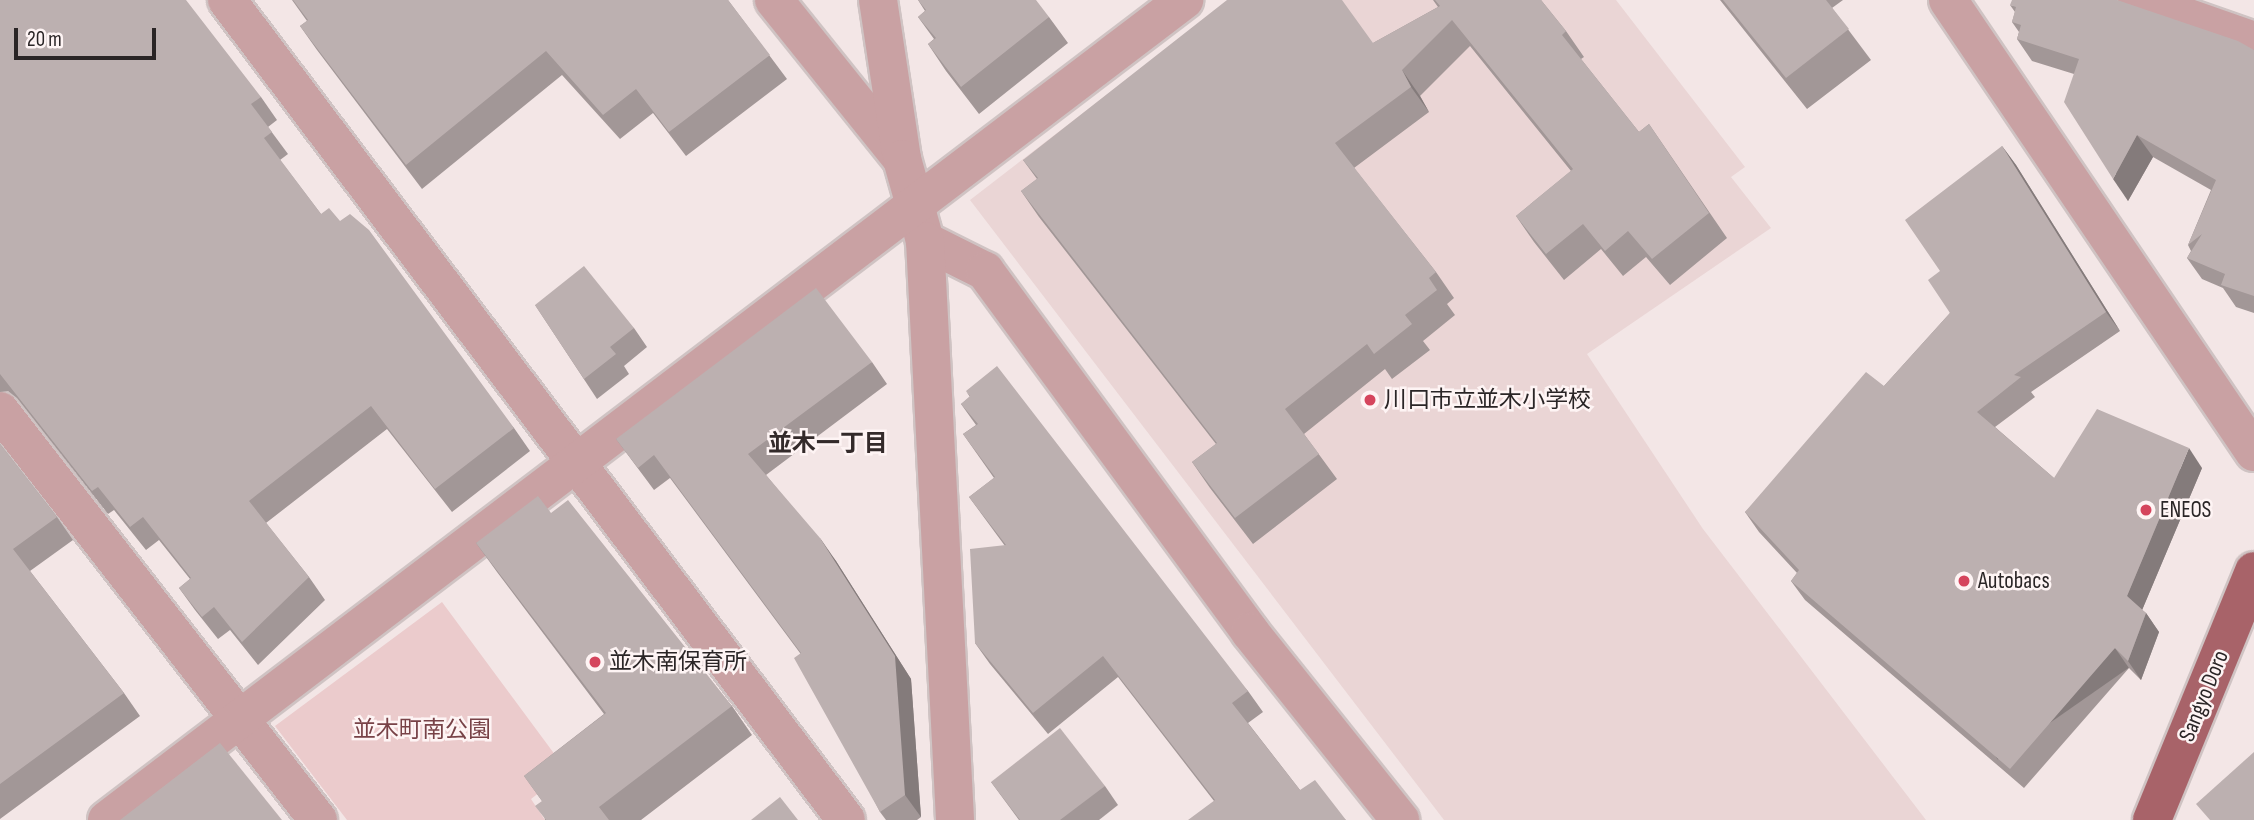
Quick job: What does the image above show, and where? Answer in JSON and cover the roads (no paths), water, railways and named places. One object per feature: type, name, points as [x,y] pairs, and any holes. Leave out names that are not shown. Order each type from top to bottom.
[{"type":"main road","name":"Sangyo Doro","points":[[2152,820],[2254,571]]},
{"type":"street","points":[[227,0],[579,462],[846,820]]},
{"type":"street","points":[[774,0],[902,159]]},
{"type":"street","points":[[878,0],[902,159],[921,223],[955,820]]},
{"type":"street","points":[[107,820],[579,462],[921,223],[1184,0]]},
{"type":"street","points":[[1948,0],[2254,453]]},
{"type":"street","points":[[2137,0],[2254,41]]},
{"type":"street","points":[[921,223],[985,271],[1250,632],[1400,820]]},
{"type":"street","points":[[0,411],[318,820]]},
{"type":"place","name":"川口市立並木小学校","points":[[1370,400]]},
{"type":"place","name":"ENEOS","points":[[2146,510]]},
{"type":"place","name":"Autobacs","points":[[1964,581]]},
{"type":"place","name":"並木南保育所","points":[[595,662]]},
{"type":"district","name":"並木一丁目","points":[[828,444]]},
{"type":"park label","name":"並木町南公園","points":[[422,730]]}]
